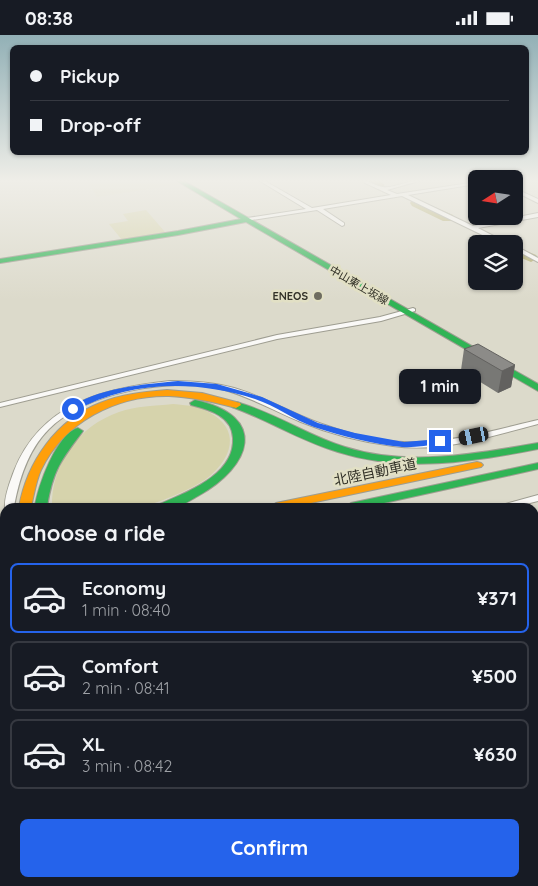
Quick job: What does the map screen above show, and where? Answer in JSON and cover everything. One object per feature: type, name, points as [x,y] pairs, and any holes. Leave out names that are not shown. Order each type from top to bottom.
[{"type":"main road","points":[[0,261],[247,221]]},
{"type":"main road","name":"中山東上坂線","points":[[252,221],[538,386]]},
{"type":"main road","points":[[27,503],[29,488],[38,463],[60,432],[78,418],[100,406],[142,395],[189,393],[222,399],[321,443],[379,458],[408,460],[445,459],[538,446]]},
{"type":"main road","points":[[42,503],[48,472],[60,450],[78,431],[100,416],[133,405],[166,400],[201,404],[219,411],[238,430],[240,439],[236,458],[230,467],[210,484],[172,503]]},
{"type":"main road","name":"北陸自動車道","points":[[295,503],[538,451]]},
{"type":"main road","points":[[369,503],[538,466]]},
{"type":"main road","points":[[419,503],[538,472]]},
{"type":"street","points":[[337,221],[342,224]]},
{"type":"street","points":[[456,221],[487,235]]},
{"type":"street","points":[[472,228],[509,221]]},
{"type":"street","points":[[523,252],[538,260]]},
{"type":"street","points":[[0,405],[277,337],[381,319],[409,311]]},
{"type":"street","points":[[9,503],[14,481],[33,443],[57,419],[88,401],[131,388],[178,383],[217,386],[260,398],[315,425],[354,436],[404,445],[458,440],[538,422]]},
{"type":"street","points":[[520,503],[538,498]]},
{"type":"shaded area","points":[[128,221],[155,221],[165,232],[122,240],[109,224]]},
{"type":"shaded area","points":[[173,404],[193,406],[209,412],[219,419],[226,427],[230,445],[221,465],[205,480],[178,494],[155,503],[52,503],[56,476],[70,449],[80,437],[104,418],[139,407]]},
{"type":"building","points":[[478,344],[515,365],[502,371],[464,349]]},
{"type":"waterway","points":[[523,254],[531,258]]},
{"type":"traffic: fast","points":[[0,261],[243,221]]},
{"type":"traffic: fast","points":[[249,221],[538,388]]},
{"type":"traffic: fast","points":[[173,503],[203,488],[227,470],[235,458],[239,446],[238,431],[226,415],[208,406],[195,403]]},
{"type":"traffic: fast","points":[[236,405],[263,415],[315,440],[366,456],[415,461],[440,460],[490,455],[538,446]]},
{"type":"traffic: fast","points":[[42,503],[45,485],[58,456],[78,431]]},
{"type":"traffic: fast","points":[[369,503],[538,466]]},
{"type":"traffic: slow","points":[[26,503],[35,471],[52,442],[76,420],[103,405],[134,396],[167,393],[202,396],[236,405]]},
{"type":"traffic: slow","points":[[295,503],[477,465]]},
{"type":"place","name":"ENEOS","points":[[318,296]]},
{"type":"route","points":[[73,409],[88,401],[131,388],[178,383],[217,386],[260,398],[315,425],[354,436],[404,445],[440,441]]}]
